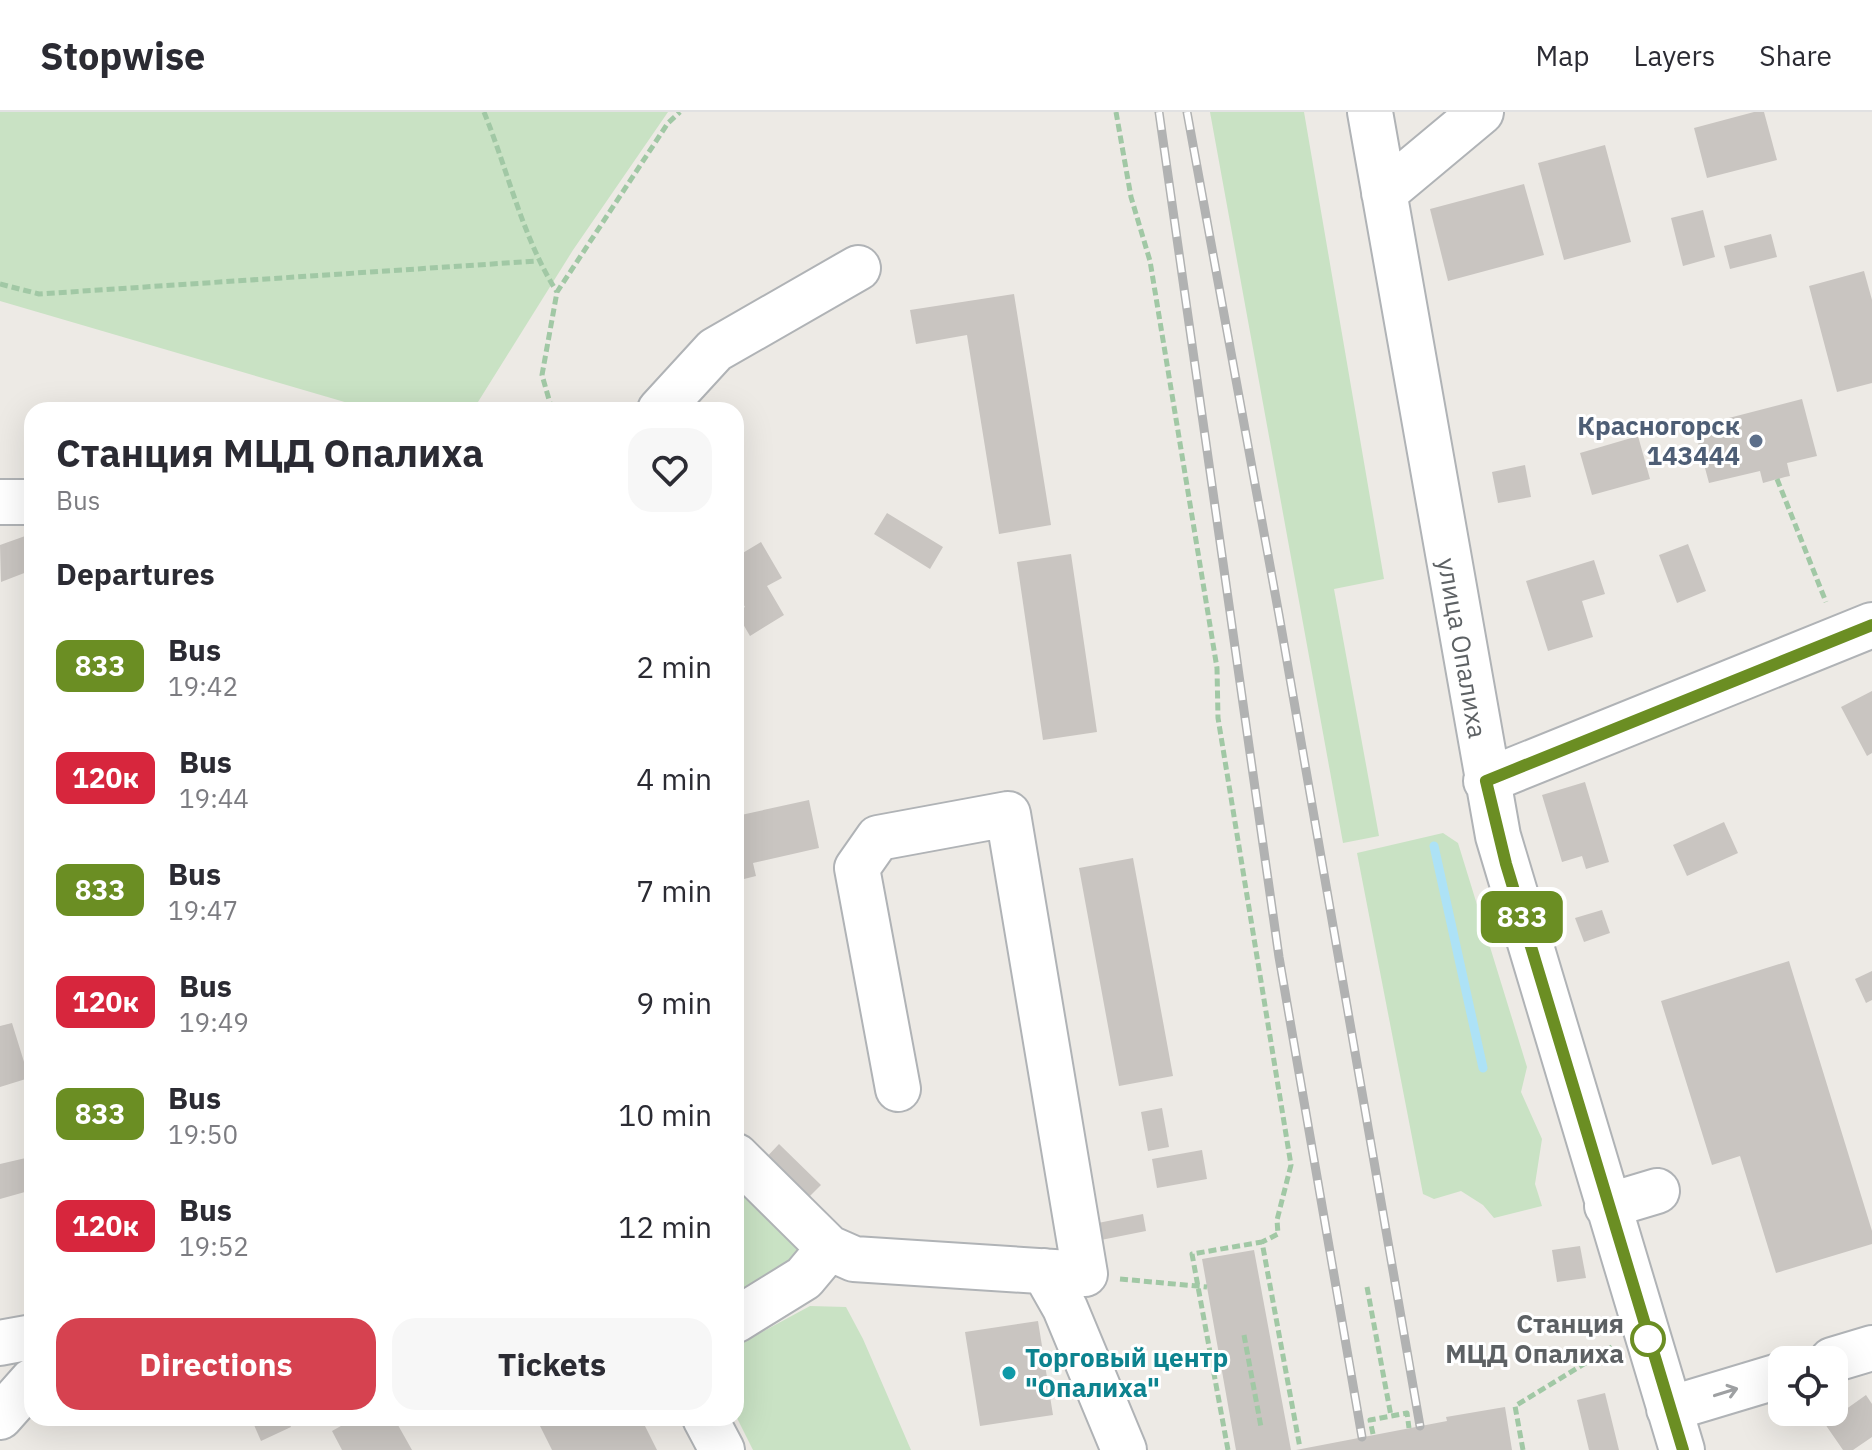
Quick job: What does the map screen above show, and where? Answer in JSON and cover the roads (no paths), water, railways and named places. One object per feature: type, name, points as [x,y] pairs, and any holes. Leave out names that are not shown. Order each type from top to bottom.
[{"type":"street","name":"улица Опалиха","points":[[1370,112],[1498,836],[1682,1450]]},
{"type":"street","points":[[1384,193],[1481,112]]},
{"type":"street","points":[[667,402],[715,350],[858,268]]},
{"type":"street","points":[[0,502],[24,502]]},
{"type":"street","points":[[1486,781],[1872,625]]},
{"type":"street","points":[[898,1089],[857,868],[878,838],[1008,814],[1065,1273],[1065,1308],[1124,1450]]},
{"type":"street","points":[[744,1164],[829,1248],[854,1259],[1065,1273]]},
{"type":"street","points":[[1607,1206],[1657,1191]]},
{"type":"street","points":[[744,1315],[804,1278],[829,1248]]},
{"type":"street","points":[[0,1343],[24,1338]]},
{"type":"street","points":[[1848,1355],[1872,1348]]},
{"type":"street","points":[[1669,1409],[1768,1379]]},
{"type":"street","points":[[0,1417],[24,1390]]},
{"type":"street","points":[[709,1426],[722,1450]]},
{"type":"waterway","points":[[1434,846],[1483,1068]]},
{"type":"railway","points":[[1159,112],[1279,957],[1362,1437]]},
{"type":"railway","points":[[1187,112],[1279,615],[1420,1426]]},
{"type":"place","name":"Красногорск 143444","points":[[1756,441]]},
{"type":"place","name":"Станция МЦД Опалиха","points":[[1648,1339]]},
{"type":"place","name":"Торговый центр \"Опалиха\"","points":[[1009,1373]]}]
